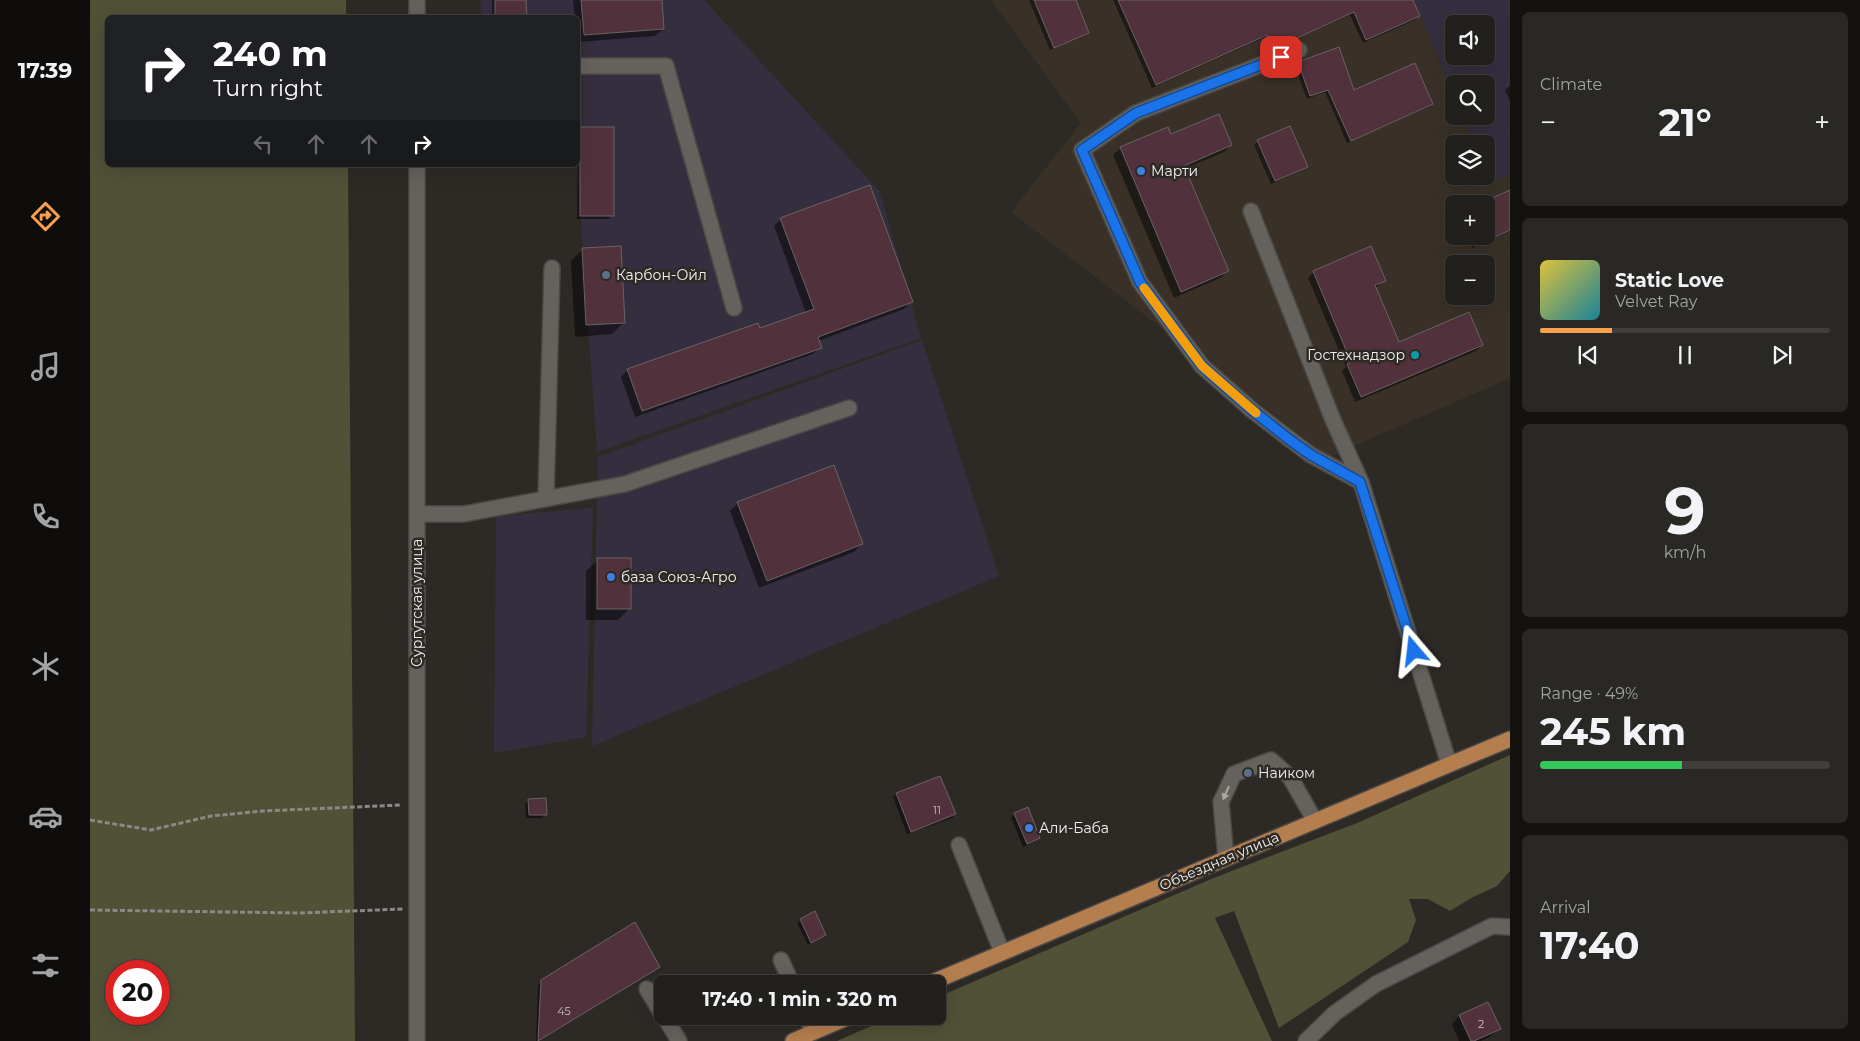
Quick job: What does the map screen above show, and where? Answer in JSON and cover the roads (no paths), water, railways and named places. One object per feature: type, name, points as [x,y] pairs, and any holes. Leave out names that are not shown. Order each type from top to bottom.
[{"type":"main road","name":"Объездная улица","points":[[946,976],[1510,739]]},
{"type":"main road","points":[[792,1041],[830,1025]]},
{"type":"street","points":[[417,0],[417,15]]},
{"type":"street","points":[[1299,50],[1136,113],[1082,150],[1140,282],[1202,366],[1290,440],[1311,455],[1360,482]]},
{"type":"street","points":[[580,66],[666,66],[734,308]]},
{"type":"street","name":"Сургутская улица","points":[[417,167],[417,1041]]},
{"type":"street","points":[[1251,211],[1333,420],[1360,482],[1449,764]]},
{"type":"street","points":[[546,498],[552,268]]},
{"type":"street","points":[[417,514],[464,514],[624,484],[849,408]]},
{"type":"street","points":[[1226,858],[1221,802],[1234,774],[1271,760],[1290,777],[1315,821]]},
{"type":"street","points":[[959,845],[1002,952]]},
{"type":"street","points":[[1306,1041],[1335,1013],[1376,984],[1492,926],[1510,914]]},
{"type":"street","points":[[1492,926],[1510,926]]},
{"type":"street","points":[[781,960],[788,975]]},
{"type":"street","points":[[647,989],[654,1000]]},
{"type":"street","points":[[670,1025],[680,1041]]},
{"type":"street","points":[[810,1025],[813,1032]]},
{"type":"place","name":"Марти","points":[[1141,171]]},
{"type":"place","name":"Карбон-Ойл","points":[[606,275]]},
{"type":"place","name":"Гостехнадзор","points":[[1415,355]]},
{"type":"place","name":"база Союз-Агро","points":[[611,577]]},
{"type":"place","name":"Наиком","points":[[1248,773]]},
{"type":"place","name":"Али-Баба","points":[[1029,828]]}]
